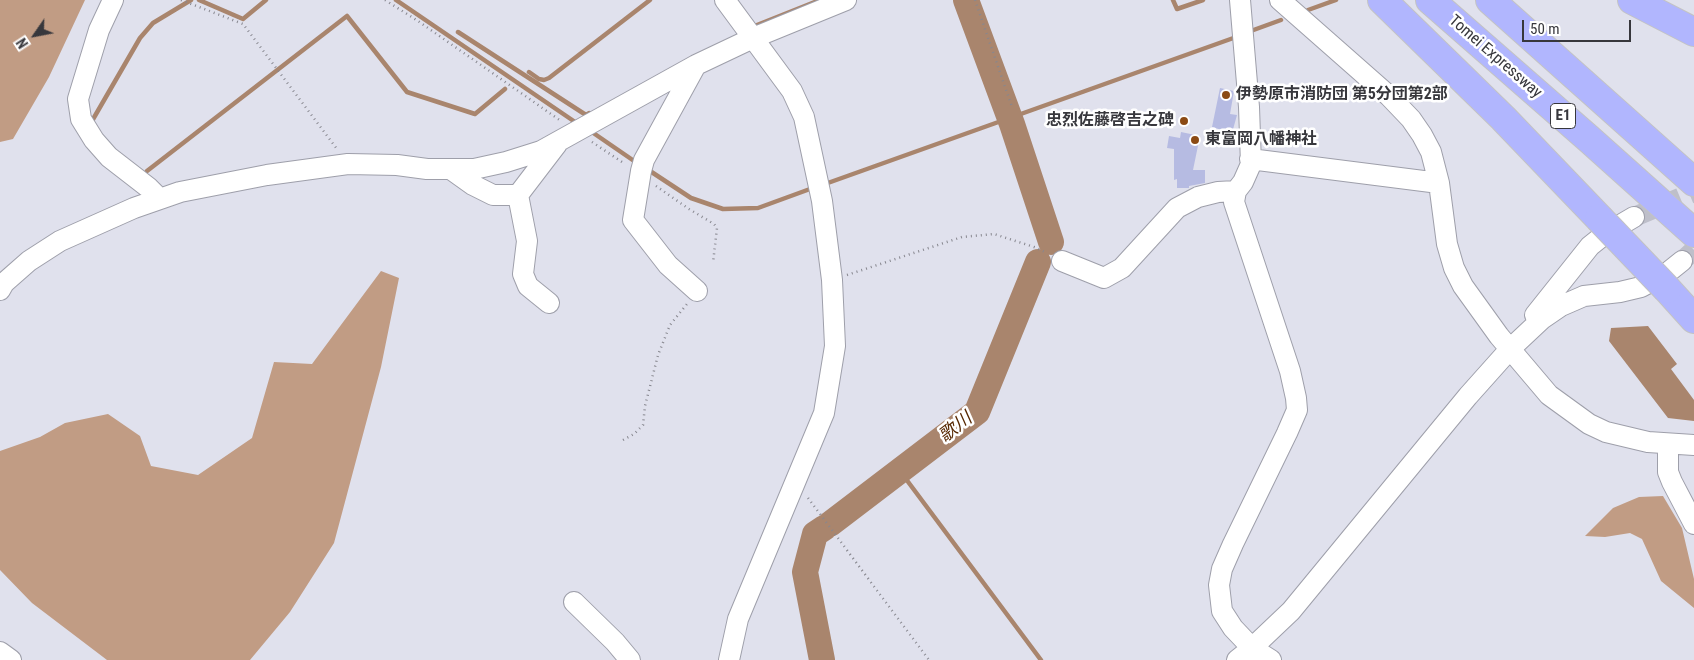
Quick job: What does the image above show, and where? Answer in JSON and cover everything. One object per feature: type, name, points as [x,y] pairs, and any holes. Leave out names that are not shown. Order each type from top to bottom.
[{"type":"highway","points":[[1382,0],[1503,118],[1694,319]]},
{"type":"highway","name":"Tomei Expressway","points":[[1430,0],[1589,138],[1694,233]]},
{"type":"highway","name":"E1","points":[[1490,0],[1694,182]]},
{"type":"highway","points":[[1632,0],[1694,32]]},
{"type":"street","points":[[113,0],[99,30],[78,99],[81,119],[94,140],[108,157],[160,199]]},
{"type":"street","points":[[724,0],[792,91],[804,117],[819,181],[832,280],[836,346],[824,413],[738,619],[730,660]]},
{"type":"street","points":[[0,290],[4,283],[29,261],[60,241],[134,208],[190,190],[267,175],[348,164],[452,170],[474,169],[506,162],[541,151],[696,65],[753,38],[846,0]]},
{"type":"street","points":[[1240,0],[1249,107],[1251,164],[1244,182],[1236,192],[1234,202],[1290,371],[1297,410],[1222,569],[1219,585],[1222,611],[1234,628],[1244,654]]},
{"type":"street","points":[[1280,0],[1389,96],[1411,119],[1422,135],[1431,152],[1439,183],[1447,244],[1454,268],[1471,298],[1510,350],[1549,395],[1589,424],[1606,432],[1627,438],[1668,444],[1694,445]]},
{"type":"street","points":[[696,65],[644,160],[633,220],[668,265],[697,291]]},
{"type":"street","points":[[548,303],[528,286],[523,274],[527,241],[518,195],[558,142]]},
{"type":"street","points":[[1250,159],[1439,183]]},
{"type":"street","points":[[452,170],[473,185],[493,195],[518,195]]},
{"type":"street","points":[[1062,261],[1104,278],[1122,268],[1177,208],[1198,197],[1218,192],[1236,192]]},
{"type":"street","points":[[1510,350],[1590,246],[1606,234],[1634,218]]},
{"type":"street","points":[[1244,654],[1291,611],[1468,396],[1510,350],[1542,319],[1561,306],[1584,296],[1620,292],[1641,287],[1667,273],[1682,261]]},
{"type":"street","points":[[1668,444],[1668,472],[1686,489],[1694,524]]},
{"type":"street","points":[[574,602],[615,642],[630,660]]},
{"type":"street","points":[[0,652],[12,660]]},
{"type":"street","points":[[1244,654],[1271,660]]},
{"type":"path","points":[[181,0],[243,24],[348,164]]},
{"type":"path","points":[[975,0],[1012,107]]},
{"type":"path","points":[[832,280],[962,237],[978,235],[994,234],[1034,247],[1062,261]]},
{"type":"path","points":[[623,440],[634,434],[643,425],[645,406],[658,355],[670,325],[697,291]]},
{"type":"path","points":[[796,483],[929,660]]},
{"type":"shaded area","points":[[0,0],[85,0],[49,77],[13,139],[0,142]]},
{"type":"shaded area","points":[[381,271],[399,278],[381,367],[334,543],[290,612],[250,660],[107,660],[32,603],[0,570],[0,451],[40,437],[65,423],[108,414],[140,436],[151,466],[198,475],[252,438],[274,362],[312,364]]},
{"type":"shaded area","points":[[1648,326],[1677,364],[1671,369],[1694,400],[1694,421],[1668,418],[1609,341],[1611,328]]},
{"type":"shaded area","points":[[1663,496],[1682,528],[1694,579],[1694,608],[1661,581],[1642,539],[1630,533],[1605,537],[1585,536],[1613,508],[1639,497]]},
{"type":"building","points":[[1220,88],[1234,91],[1230,114],[1237,115],[1232,133],[1212,127]]},
{"type":"building","points":[[1181,132],[1200,136],[1193,170],[1205,170],[1205,183],[1189,186],[1189,188],[1177,188],[1177,179],[1174,180],[1174,149],[1167,148],[1169,136],[1180,138]]},
{"type":"waterway","points":[[92,121],[140,38],[153,23],[191,0]]},
{"type":"waterway","points":[[199,0],[243,19],[266,0]]},
{"type":"waterway","points":[[396,0],[578,124]]},
{"type":"waterway","points":[[529,72],[539,79],[549,78],[650,0]]},
{"type":"waterway","points":[[757,25],[820,0]]},
{"type":"waterway","name":"歌川","points":[[966,0],[1012,124],[1051,242]]},
{"type":"waterway","points":[[1173,0],[1177,9],[1203,0]]},
{"type":"waterway","points":[[1308,10],[1336,0]]},
{"type":"waterway","points":[[147,171],[347,16],[407,92],[475,114],[505,89]]},
{"type":"waterway","points":[[1248,32],[1281,20]]},
{"type":"waterway","points":[[458,32],[586,115],[589,113]]},
{"type":"waterway","points":[[825,184],[1239,36]]},
{"type":"waterway","points":[[589,130],[637,163]]},
{"type":"waterway","points":[[647,169],[691,198],[723,209],[758,208],[810,189]]},
{"type":"waterway","name":"歌川","points":[[830,524],[977,412],[1038,262]]},
{"type":"waterway","points":[[900,471],[1041,660]]},
{"type":"waterway","name":"歌川","points":[[822,660],[805,572],[815,534],[824,528]]},
{"type":"tunnel","points":[[1634,217],[1694,192]]},
{"type":"tunnel","points":[[1682,261],[1694,250]]},
{"type":"place","name":"伊勢原市消防団 第5分団第2部","points":[[1226,95]]},
{"type":"place","name":"忠烈佐藤啓吉之碑","points":[[1184,121]]},
{"type":"place","name":"東富岡八幡神社","points":[[1195,140]]}]
